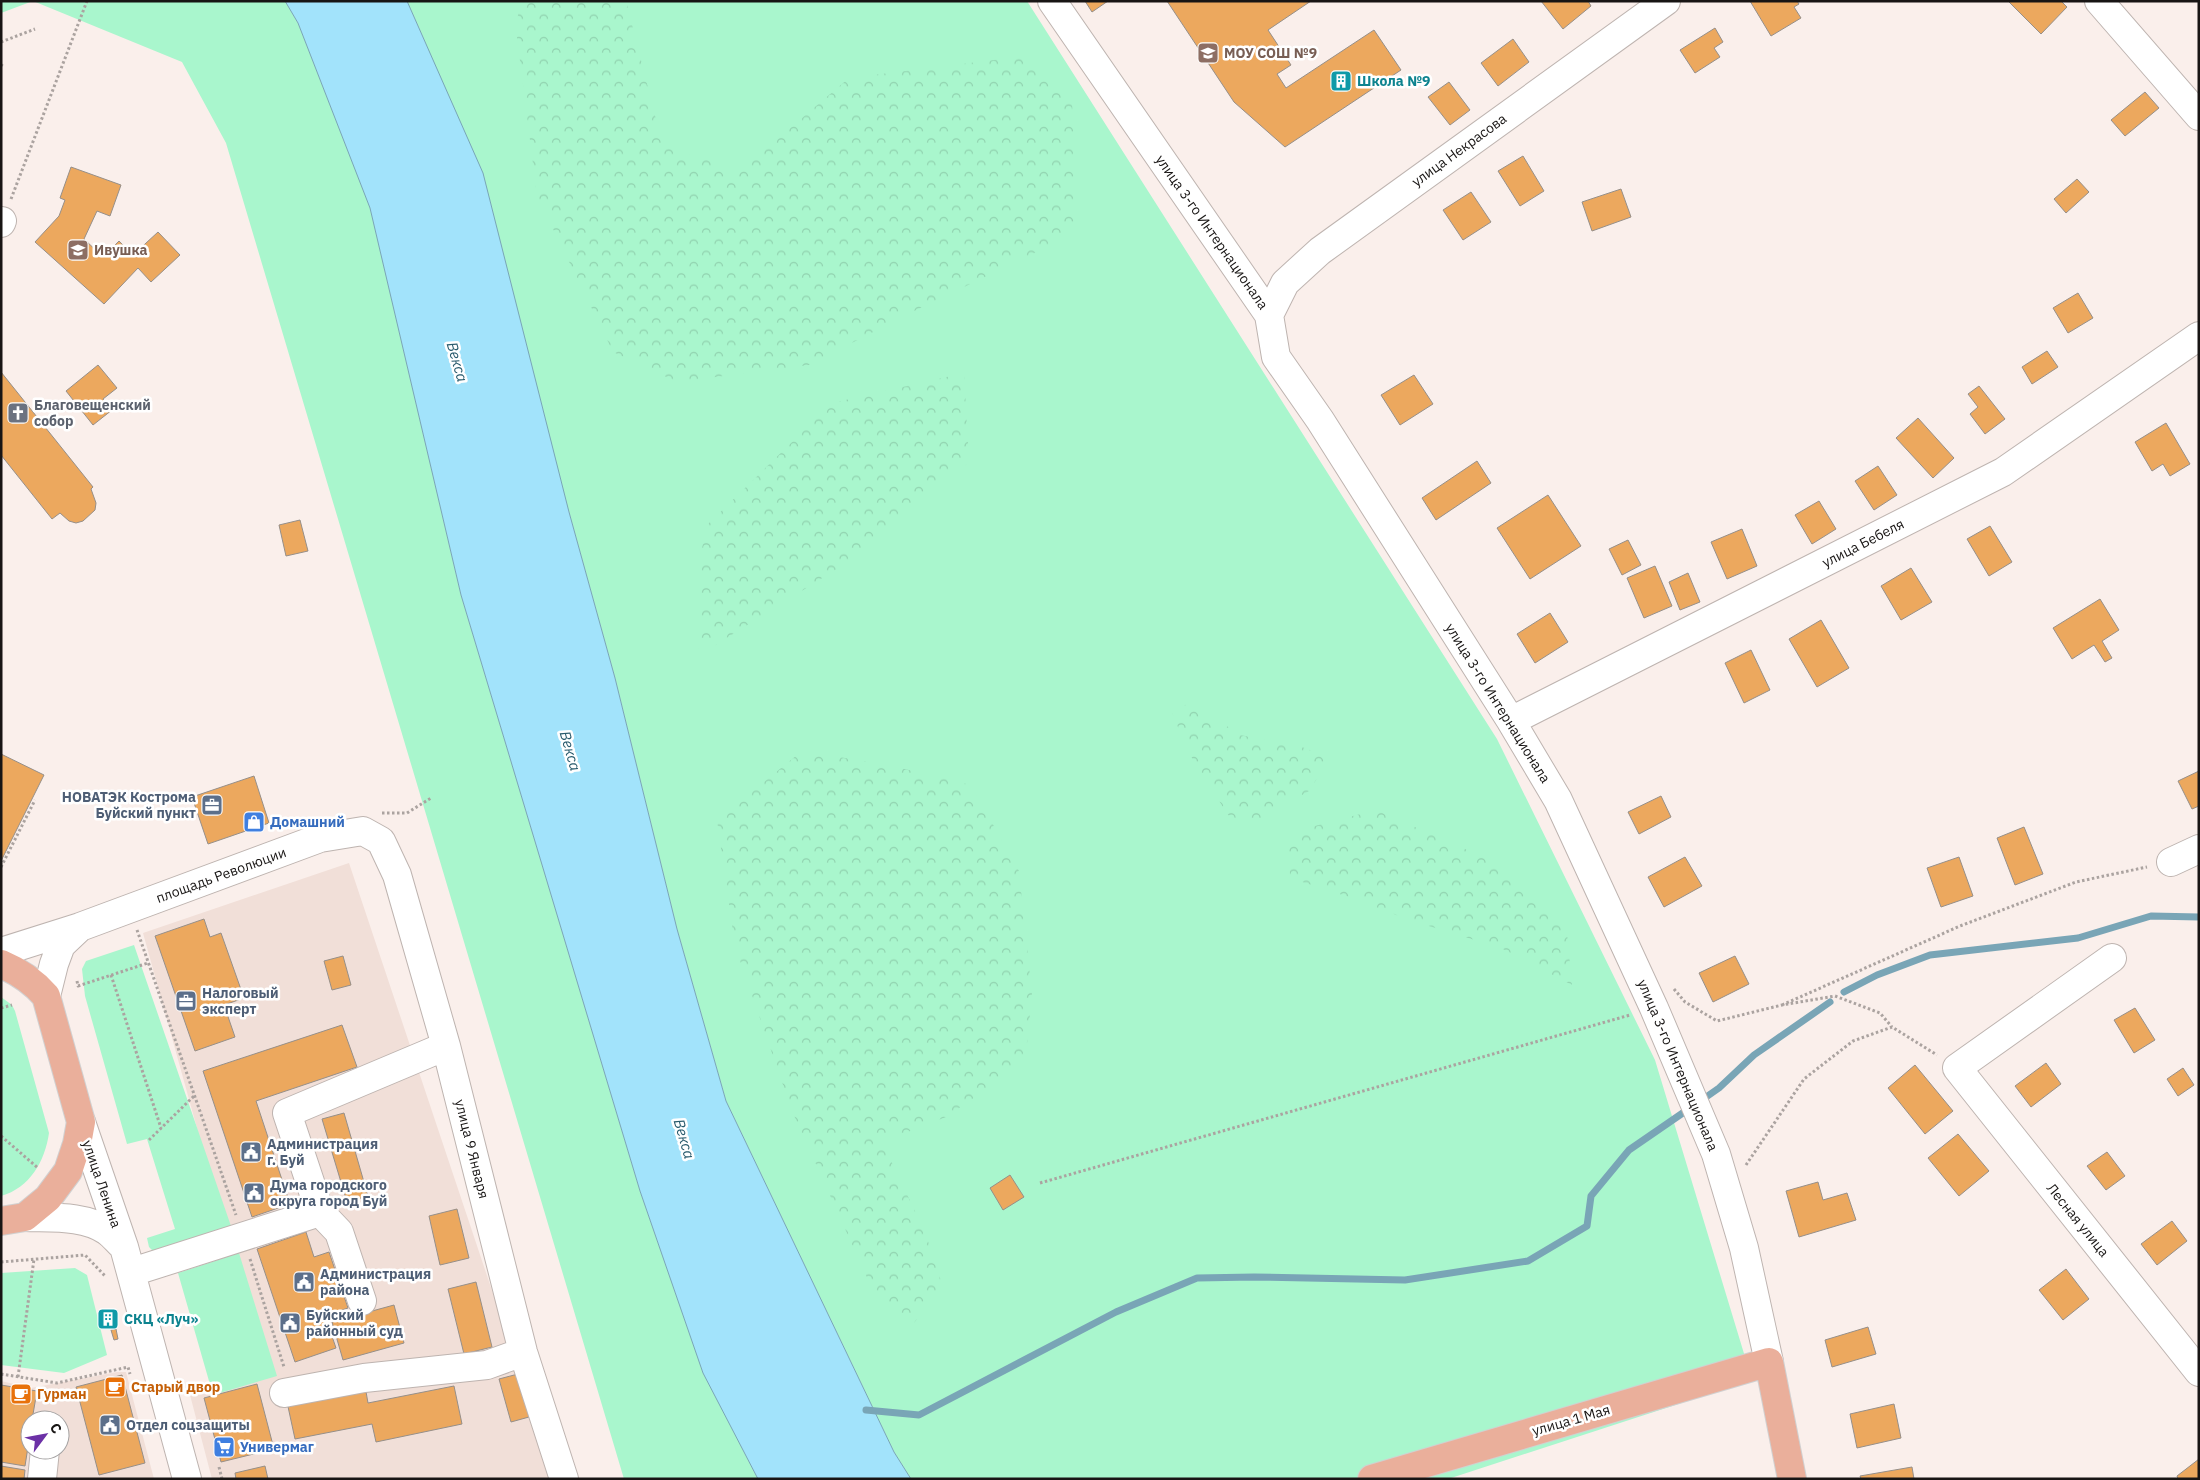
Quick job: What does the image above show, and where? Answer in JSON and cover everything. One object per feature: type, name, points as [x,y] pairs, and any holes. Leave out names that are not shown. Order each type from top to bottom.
[{"type":"main road","name":"площадь Революции","points":[[1,964],[17,971],[34,982],[46,996],[80,1122],[78,1144],[68,1171],[48,1198],[13,1219]]},
{"type":"main road","name":"улица 1 Мая","points":[[1372,1479],[1769,1362]]},
{"type":"main road","name":"улица 3-го Интернационала","points":[[1769,1362],[1792,1479]]},
{"type":"street","name":"улица 3-го Интернационала","points":[[1052,1],[1269,315],[1276,357],[1320,420],[1511,722],[1558,800],[1677,1059],[1716,1154],[1744,1248],[1769,1362]]},
{"type":"street","name":"улица Некрасова","points":[[1269,315],[1285,283],[1320,251],[1666,1]]},
{"type":"street","points":[[2099,1],[2199,116]]},
{"type":"street","name":"улица Бебеля","points":[[1511,722],[2003,472],[2199,336]]},
{"type":"street","name":"площадь Революции","points":[[1,952],[80,927],[320,838],[363,831]]},
{"type":"street","name":"улица 9 Января","points":[[363,831],[381,841],[397,875],[446,1046],[523,1352],[564,1479]]},
{"type":"street","points":[[2171,862],[2199,849]]},
{"type":"street","name":"площадь Революции","points":[[46,996],[61,945],[80,927]]},
{"type":"street","points":[[1957,1068],[2112,958]]},
{"type":"street","points":[[362,1301],[339,1232],[320,1212],[287,1113],[446,1046]]},
{"type":"street","name":"Лесная улица","points":[[1957,1068],[2199,1372]]},
{"type":"street","name":"улица Ленина","points":[[80,1122],[122,1268],[187,1479]]},
{"type":"street","points":[[122,1268],[243,1236],[320,1212]]},
{"type":"street","name":"улица Ленина","points":[[13,1219],[62,1218],[87,1222],[106,1230],[122,1268]]},
{"type":"street","points":[[284,1380],[364,1378],[487,1365],[523,1352]]},
{"type":"street","points":[[42,1479],[44,1460]]},
{"type":"path","points":[[2,222],[87,1]]},
{"type":"path","points":[[1,42],[35,29]]},
{"type":"path","points":[[1,867],[35,800]]},
{"type":"path","points":[[1782,1005],[1960,926],[2076,882],[2171,862]]},
{"type":"path","points":[[136,927],[243,1236],[284,1380]]},
{"type":"path","points":[[78,986],[148,963]]},
{"type":"path","points":[[111,975],[161,1128]]},
{"type":"path","points":[[1673,988],[1685,1002],[1717,1021],[1782,1005],[1835,996],[1880,1013],[1892,1027],[1957,1068]]},
{"type":"path","points":[[1,1008],[12,1004]]},
{"type":"path","points":[[1040,1183],[1654,1008]]},
{"type":"path","points":[[1742,1170],[1804,1078],[1853,1041],[1892,1027]]},
{"type":"path","points":[[149,1140],[194,1096]]},
{"type":"path","points":[[1,1136],[38,1168]]},
{"type":"path","points":[[1,1262],[85,1255],[107,1278],[122,1268]]},
{"type":"path","points":[[18,1377],[34,1259]]},
{"type":"path","points":[[127,1358],[131,1376]]},
{"type":"path","points":[[1,1374],[57,1383],[128,1367]]},
{"type":"path","points":[[219,1467],[222,1479]]},
{"type":"shaded area","points":[[349,863],[555,1479],[212,1479],[190,1395],[265,1374],[143,933]]},
{"type":"shaded area","points":[[126,1372],[154,1479],[1,1479],[1,1381],[31,1388]]},
{"type":"green space","points":[[1,1],[33,1],[1,13]]},
{"type":"green space","points":[[33,1],[285,1],[298,23],[370,207],[461,595],[640,1191],[703,1372],[758,1479],[624,1479],[226,143],[182,62]]},
{"type":"green space","points":[[407,1],[1027,1],[1497,739],[1655,1060],[1752,1380],[1448,1479],[911,1479],[894,1452],[726,1101],[677,929],[615,678],[569,512],[425,42]]},
{"type":"green space","points":[[520,1],[626,1],[663,147],[741,170],[849,78],[1025,56],[1072,99],[1076,233],[910,313],[809,365],[677,382],[613,352],[537,196],[516,29]]},
{"type":"green space","points":[[964,373],[969,462],[859,555],[698,656],[700,564],[705,527],[832,403]]},
{"type":"green space","points":[[1191,702],[1240,735],[1302,747],[1330,758],[1309,791],[1251,825],[1228,815],[1187,750],[1172,712]]},
{"type":"green space","points":[[802,751],[888,765],[971,785],[1019,871],[1032,995],[1025,1063],[946,1117],[882,1142],[925,1232],[943,1287],[909,1329],[873,1291],[792,1111],[735,946],[717,820]]},
{"type":"green space","points":[[1376,810],[1506,867],[1566,923],[1572,985],[1501,948],[1409,920],[1355,899],[1290,878],[1289,841],[1307,828]]},
{"type":"green space","points":[[134,945],[232,1229],[154,1252],[149,1247],[147,1238],[175,1229],[147,1139],[127,1144],[85,996],[82,969],[86,961]]},
{"type":"green space","points":[[1,997],[12,1005],[15,1011],[49,1133],[40,1163],[28,1180],[20,1187],[1,1196]]},
{"type":"green space","points":[[239,1253],[277,1376],[213,1395],[178,1273]]},
{"type":"green space","points":[[75,1268],[87,1275],[107,1355],[64,1373],[1,1365],[1,1273]]},
{"type":"water","name":"Векса","points":[[285,1],[407,1],[483,173],[569,512],[615,678],[677,929],[726,1101],[894,1452],[911,1479],[758,1479],[703,1373],[640,1191],[461,595],[370,208],[298,23]]},
{"type":"building","points":[[1085,1],[1108,1],[1092,12]]},
{"type":"building","name":"Школа №9","points":[[1167,1],[1311,1],[1268,30],[1291,65],[1277,74],[1286,88],[1374,30],[1401,70],[1285,147],[1234,102]]},
{"type":"building","points":[[1541,1],[1588,1],[1591,6],[1563,29]]},
{"type":"building","points":[[1750,1],[1797,1],[1799,4],[1794,7],[1801,18],[1771,36]]},
{"type":"building","points":[[2008,1],[2061,1],[2067,7],[2041,34]]},
{"type":"building","points":[[1715,28],[1723,42],[1714,48],[1720,57],[1695,73],[1680,50]]},
{"type":"building","points":[[1513,39],[1529,62],[1498,86],[1481,63]]},
{"type":"building","points":[[1449,82],[1470,110],[1450,125],[1428,97]]},
{"type":"building","points":[[2145,92],[2159,108],[2125,136],[2111,120]]},
{"type":"building","points":[[1523,156],[1544,191],[1520,206],[1498,171]]},
{"type":"building","points":[[71,167],[121,185],[110,216],[97,211],[84,239],[103,257],[119,241],[133,255],[158,232],[180,255],[151,282],[138,268],[104,304],[35,242],[59,216],[65,200],[60,198]]},
{"type":"building","points":[[2077,179],[2089,192],[2066,213],[2054,199]]},
{"type":"building","points":[[1621,189],[1631,217],[1592,231],[1582,202]]},
{"type":"building","points":[[1471,192],[1491,222],[1463,240],[1443,210]]},
{"type":"building","points":[[2078,293],[2093,318],[2068,333],[2053,308]]},
{"type":"building","points":[[2047,351],[2058,367],[2032,384],[2022,367]]},
{"type":"building","points":[[98,365],[117,388],[103,399],[112,410],[93,425],[66,391]]},
{"type":"building","name":"Благовещенский собор","points":[[1,372],[93,487],[91,489],[96,503],[95,510],[83,521],[76,523],[69,521],[60,513],[52,519],[1,455]]},
{"type":"building","points":[[1414,375],[1433,404],[1400,425],[1381,395]]},
{"type":"building","points":[[1979,386],[2005,419],[1985,434],[1970,414],[1978,407],[1968,394]]},
{"type":"building","points":[[1918,418],[1954,458],[1933,478],[1896,438]]},
{"type":"building","points":[[2166,423],[2190,464],[2170,476],[2163,464],[2152,471],[2135,442]]},
{"type":"building","points":[[1477,461],[1491,483],[1436,520],[1422,498]]},
{"type":"building","points":[[1878,466],[1897,495],[1874,510],[1855,481]]},
{"type":"building","points":[[1548,495],[1581,546],[1530,579],[1497,528]]},
{"type":"building","points":[[1819,501],[1836,529],[1812,544],[1795,515]]},
{"type":"building","points":[[300,520],[308,551],[286,556],[279,525]]},
{"type":"building","points":[[1990,526],[2012,562],[1989,576],[1967,539]]},
{"type":"building","points":[[1742,529],[1757,566],[1727,579],[1711,542]]},
{"type":"building","points":[[1628,540],[1641,565],[1622,575],[1609,549]]},
{"type":"building","points":[[1655,566],[1672,606],[1644,618],[1627,578]]},
{"type":"building","points":[[1911,568],[1932,602],[1901,620],[1881,586]]},
{"type":"building","points":[[1688,573],[1700,602],[1680,610],[1669,582]]},
{"type":"building","points":[[2100,599],[2119,630],[2102,641],[2112,658],[2105,662],[2094,645],[2072,659],[2053,628]]},
{"type":"building","points":[[1550,613],[1568,642],[1535,663],[1517,634]]},
{"type":"building","points":[[1821,620],[1849,668],[1817,687],[1789,639]]},
{"type":"building","points":[[1751,650],[1770,690],[1744,703],[1725,663]]},
{"type":"building","points":[[1,754],[44,775],[1,861]]},
{"type":"building","points":[[2199,771],[2199,806],[2192,809],[2178,781]]},
{"type":"building","points":[[254,776],[269,823],[208,844],[192,797]]},
{"type":"building","points":[[1661,796],[1671,817],[1639,834],[1628,812]]},
{"type":"building","points":[[2024,827],[2043,874],[2015,885],[1997,838]]},
{"type":"building","points":[[1685,857],[1702,886],[1664,907],[1648,877]]},
{"type":"building","points":[[1959,857],[1973,896],[1941,907],[1927,868]]},
{"type":"building","points":[[204,919],[210,937],[221,933],[244,998],[224,1005],[235,1037],[195,1051],[155,936]]},
{"type":"building","points":[[343,956],[351,985],[332,990],[324,961]]},
{"type":"building","points":[[1735,956],[1749,984],[1713,1002],[1699,973]]},
{"type":"building","points":[[2135,1008],[2155,1040],[2134,1053],[2114,1020]]},
{"type":"building","name":"Администрация г. Буй","points":[[342,1025],[357,1067],[256,1101],[290,1204],[252,1217],[203,1071]]},
{"type":"building","points":[[2046,1063],[2061,1084],[2031,1107],[2015,1086]]},
{"type":"building","points":[[1915,1065],[1953,1111],[1925,1134],[1888,1088]]},
{"type":"building","points":[[2183,1068],[2194,1085],[2178,1096],[2167,1079]]},
{"type":"building","points":[[344,1113],[368,1196],[347,1202],[322,1119]]},
{"type":"building","points":[[1958,1134],[1989,1171],[1959,1196],[1928,1158]]},
{"type":"building","points":[[2107,1152],[2125,1176],[2106,1190],[2087,1166]]},
{"type":"building","points":[[1010,1175],[1024,1197],[1003,1210],[990,1188]]},
{"type":"building","points":[[1818,1182],[1823,1200],[1847,1193],[1856,1220],[1799,1237],[1786,1191]]},
{"type":"building","points":[[457,1209],[469,1258],[440,1265],[429,1216]]},
{"type":"building","points":[[2172,1221],[2187,1241],[2157,1265],[2141,1244]]},
{"type":"building","name":"Администрация района","points":[[306,1232],[314,1257],[329,1252],[348,1308],[325,1316],[336,1348],[295,1362],[257,1249]]},
{"type":"building","points":[[2066,1269],[2089,1299],[2063,1320],[2039,1290]]},
{"type":"building","points":[[476,1282],[492,1347],[464,1354],[448,1289]]},
{"type":"building","points":[[394,1305],[404,1343],[343,1360],[332,1322]]},
{"type":"building","name":"СКЦ «Луч»","points":[[112,1310],[116,1325],[104,1328],[101,1312]]},
{"type":"building","points":[[1868,1327],[1876,1354],[1832,1367],[1825,1340]]},
{"type":"building","points":[[116,1329],[118,1339],[114,1340],[111,1330]]},
{"type":"building","points":[[518,1374],[529,1417],[511,1422],[499,1379]]},
{"type":"building","name":"Отдел соцзащиты","points":[[122,1375],[145,1463],[99,1475],[76,1387]]},
{"type":"building","points":[[257,1384],[274,1449],[221,1462],[204,1398]]},
{"type":"building","points":[[1,1385],[37,1391],[34,1410],[20,1410],[20,1460],[26,1460],[25,1466],[1,1462]]},
{"type":"building","points":[[365,1386],[368,1403],[454,1386],[462,1424],[376,1442],[372,1424],[295,1439],[287,1402]]},
{"type":"building","points":[[1894,1404],[1901,1438],[1857,1448],[1850,1414]]},
{"type":"building","points":[[2199,1459],[2199,1479],[2178,1479],[2177,1476]]},
{"type":"building","points":[[1,1466],[25,1470],[24,1479],[1,1479]]},
{"type":"building","points":[[265,1466],[268,1479],[236,1479],[235,1473]]},
{"type":"building","points":[[1912,1467],[1914,1479],[1861,1479],[1860,1476]]},
{"type":"waterway","points":[[1844,992],[1877,975],[1930,955],[2078,938],[2151,916],[2199,917]]},
{"type":"waterway","points":[[1699,1102],[1719,1088],[1754,1055],[1830,1002]]},
{"type":"waterway","points":[[866,1410],[919,1415],[1116,1312],[1197,1278],[1254,1277],[1405,1280],[1528,1261],[1587,1226],[1591,1196],[1629,1150],[1690,1108]]},
{"type":"place","name":"МОУ СОШ №9","points":[[1208,53]]},
{"type":"place","name":"Школа №9","points":[[1341,81]]},
{"type":"place","name":"Ивушка","points":[[78,250]]},
{"type":"place","name":"Благовещенский собор","points":[[18,413]]},
{"type":"place","name":"НОВАТЭК Кострома Буйский пункт","points":[[212,805]]},
{"type":"place","name":"Домашний","points":[[254,822]]},
{"type":"place","name":"Налоговый эксперт","points":[[186,1001]]},
{"type":"place","name":"Администрация г. Буй","points":[[251,1152]]},
{"type":"place","name":"Дума городского округа город Буй","points":[[254,1193]]},
{"type":"place","name":"Администрация района","points":[[304,1282]]},
{"type":"place","name":"СКЦ «Луч»","points":[[108,1319]]},
{"type":"place","name":"Буйский районный суд","points":[[290,1323]]},
{"type":"place","name":"Старый двор","points":[[115,1387]]},
{"type":"place","name":"Гурман","points":[[21,1394]]},
{"type":"place","name":"Отдел соцзащиты","points":[[110,1425]]},
{"type":"place","name":"Универмаг","points":[[224,1447]]}]
